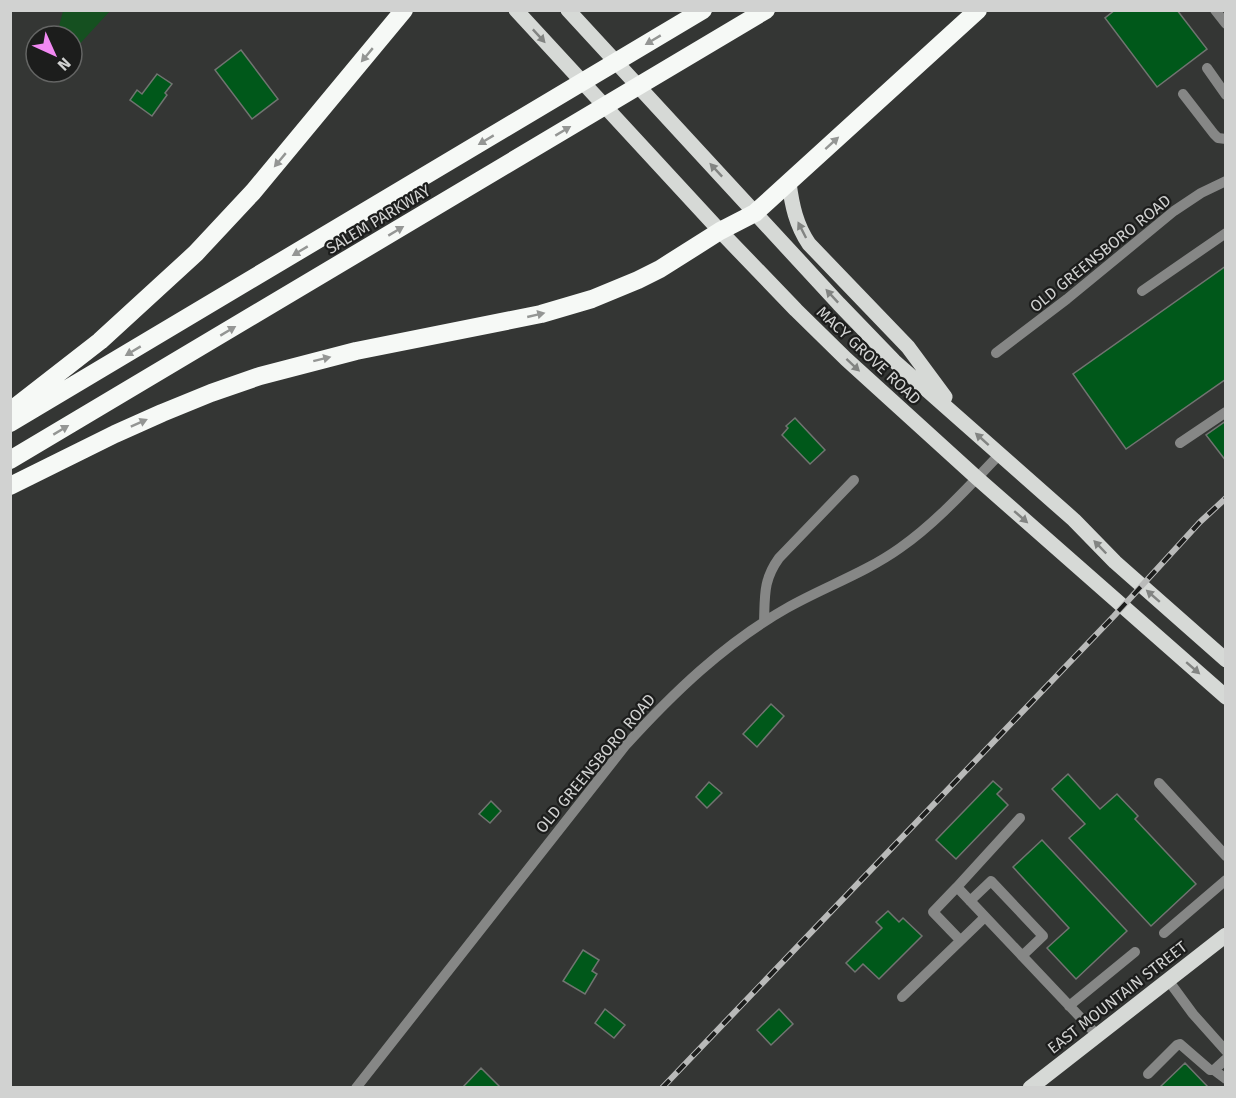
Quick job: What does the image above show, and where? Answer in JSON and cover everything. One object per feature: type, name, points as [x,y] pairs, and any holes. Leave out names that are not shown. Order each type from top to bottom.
[{"type":"highway","points":[[10,411],[100,341],[196,253],[252,192],[404,10]]},
{"type":"highway","name":"SALEM PARKWAY","points":[[10,423],[703,10]]},
{"type":"highway","name":"SALEM PARKWAY","points":[[10,460],[766,10]]},
{"type":"highway","points":[[10,486],[162,413],[260,376],[356,351],[541,314],[616,290],[660,269],[720,231],[755,213],[978,10]]},
{"type":"main road","name":"MACY GROVE ROAD","points":[[516,10],[720,231],[846,359],[977,478],[1226,697]]},
{"type":"main road","name":"MACY GROVE ROAD","points":[[568,10],[894,361],[1074,520],[1127,573],[1226,660]]},
{"type":"main road","points":[[789,183],[795,215],[809,244],[908,347],[965,424]]},
{"type":"main road","name":"EAST MOUNTAIN STREET","points":[[1030,1088],[1226,935]]},
{"type":"street","points":[[1215,10],[1226,24]]},
{"type":"street","points":[[1207,68],[1226,94]]},
{"type":"street","points":[[1183,94],[1214,134],[1218,138],[1226,139]]},
{"type":"street","name":"OLD GREENSBORO ROAD","points":[[996,353],[1067,299],[1174,211],[1201,193],[1226,181]]},
{"type":"street","points":[[1142,291],[1226,233]]},
{"type":"street","points":[[1180,443],[1226,412]]},
{"type":"street","name":"OLD GREENSBORO ROAD","points":[[356,1088],[625,746],[687,681],[764,622],[899,549],[940,515],[999,454]]},
{"type":"street","points":[[764,622],[766,586],[773,566],[854,480]]},
{"type":"street","points":[[1159,783],[1226,856]]},
{"type":"street","points":[[960,940],[933,912],[1020,818]]},
{"type":"street","points":[[1164,933],[1226,880]]},
{"type":"street","points":[[970,901],[991,881],[1043,936],[1022,956]]},
{"type":"street","points":[[957,887],[1097,1035]]},
{"type":"street","points":[[902,997],[985,917]]},
{"type":"street","points":[[1070,1006],[1135,952]]},
{"type":"street","points":[[1168,980],[1193,1014],[1226,1051]]},
{"type":"street","points":[[1148,1074],[1180,1044],[1208,1069],[1214,1070],[1226,1079]]},
{"type":"street","points":[[1214,1070],[1226,1059]]},
{"type":"green space","points":[[63,10],[110,11],[84,39],[84,24],[60,24]]},
{"type":"building","points":[[1115,10],[1177,10],[1207,49],[1157,87],[1105,18]]},
{"type":"building","points":[[241,50],[278,99],[252,119],[215,70]]},
{"type":"building","points":[[157,74],[172,84],[152,116],[130,100],[137,90],[142,94]]},
{"type":"building","points":[[1226,266],[1226,379],[1126,449],[1073,374]]},
{"type":"building","points":[[795,418],[825,450],[810,464],[782,435],[788,428],[786,426]]},
{"type":"building","points":[[1226,421],[1226,461],[1206,435]]},
{"type":"building","points":[[771,704],[784,716],[757,747],[743,734]]},
{"type":"building","points":[[1068,774],[1100,809],[1117,794],[1138,816],[1135,819],[1196,884],[1151,926],[1069,838],[1085,824],[1052,789]]},
{"type":"building","points":[[993,781],[1002,789],[997,794],[1008,805],[956,859],[936,840]]},
{"type":"building","points":[[709,782],[722,793],[707,808],[696,797]]},
{"type":"building","points":[[491,801],[501,811],[490,823],[479,814]]},
{"type":"building","points":[[1042,840],[1127,931],[1076,979],[1047,948],[1069,928],[1013,867]]},
{"type":"building","points":[[888,911],[899,922],[903,918],[922,936],[879,979],[863,964],[855,972],[846,963],[882,928],[876,922]]},
{"type":"building","points":[[583,950],[599,960],[592,971],[597,974],[585,994],[563,981]]},
{"type":"building","points":[[605,1009],[625,1025],[614,1038],[595,1023]]},
{"type":"building","points":[[779,1009],[793,1024],[771,1045],[757,1030]]},
{"type":"building","points":[[1185,1063],[1209,1088],[1159,1088]]},
{"type":"building","points":[[481,1068],[501,1088],[462,1088]]},
{"type":"railway","points":[[662,1088],[1114,616],[1200,522],[1226,498]]}]
